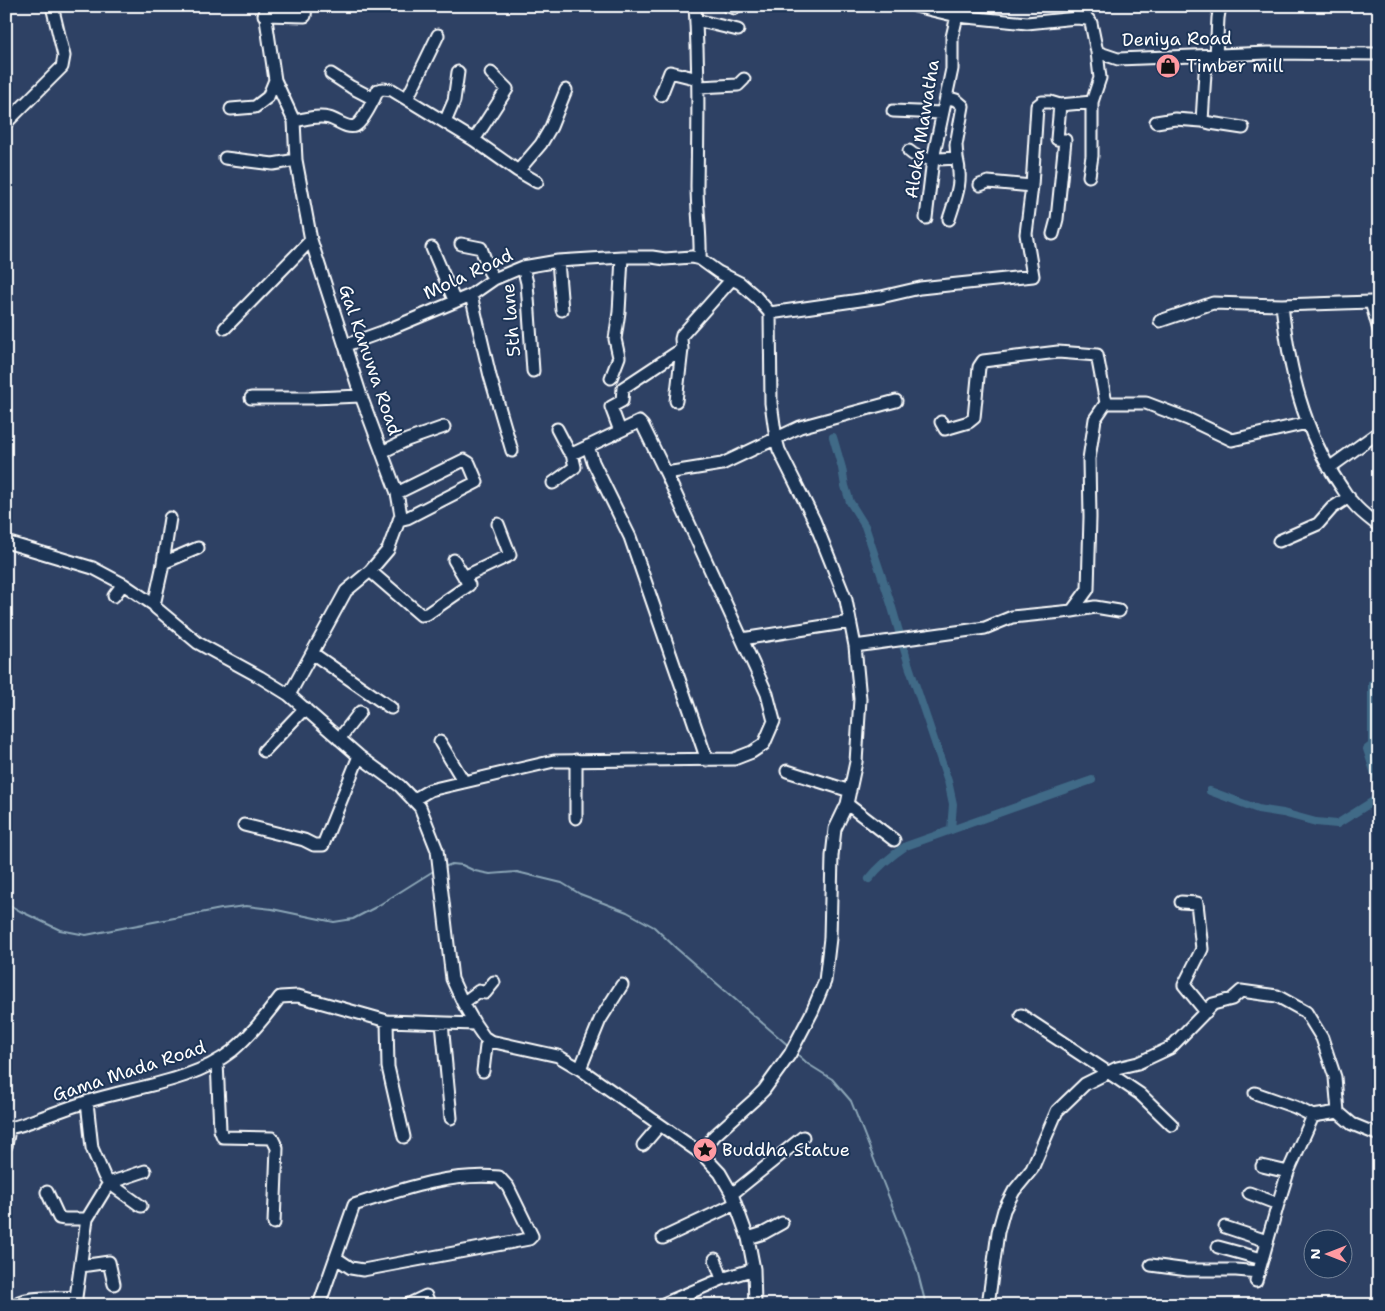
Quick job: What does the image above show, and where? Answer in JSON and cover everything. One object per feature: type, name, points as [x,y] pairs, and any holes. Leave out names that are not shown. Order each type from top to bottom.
[{"type":"street","points":[[6,123],[62,67],[64,56],[52,6]]},
{"type":"street","points":[[264,11],[305,16],[306,6]]},
{"type":"street","points":[[696,6],[699,137],[697,189],[701,242],[700,259],[718,272],[740,283],[756,296],[770,313],[771,403],[776,439],[779,450],[810,513],[846,600],[855,646],[860,699],[856,762],[847,804],[835,829],[832,856],[830,938],[825,981],[812,1012],[790,1054],[764,1090],[714,1136],[702,1154]]},
{"type":"street","name":"Deniya Road","points":[[915,6],[957,16],[1027,23],[1076,18],[1088,19],[1091,23],[1097,52],[1118,59],[1268,54],[1379,54]]},
{"type":"street","points":[[1202,121],[1220,6]]},
{"type":"street","name":"Gal Kanuwa Road","points":[[264,11],[275,80],[294,122],[296,160],[311,240],[361,396],[397,493],[401,515],[388,550],[370,571],[346,591],[288,694]]},
{"type":"street","name":"Aloka Mawatha","points":[[926,218],[933,159],[952,69],[952,37],[957,16]]},
{"type":"street","points":[[696,20],[738,30]]},
{"type":"street","points":[[408,99],[438,35]]},
{"type":"street","points":[[1089,176],[1092,156],[1092,102],[1100,78],[1097,52]]},
{"type":"street","points":[[445,122],[454,101],[458,72]]},
{"type":"street","points":[[661,95],[670,72],[698,83],[738,85],[744,79]]},
{"type":"street","points":[[474,140],[507,89],[491,73]]},
{"type":"street","points":[[332,74],[351,87],[374,98]]},
{"type":"street","points":[[231,109],[255,107],[268,97],[275,80]]},
{"type":"street","points":[[294,122],[314,117],[328,118],[348,126],[354,126],[360,122],[378,90],[392,90],[474,140],[537,182]]},
{"type":"street","points":[[518,171],[541,144],[551,127],[566,90]]},
{"type":"street","points":[[946,97],[956,100],[963,106],[956,145],[959,187],[948,219]]},
{"type":"street","points":[[770,313],[881,297],[920,288],[1033,276],[1026,234],[1032,186],[1037,106],[1042,102],[1060,105],[1092,102]]},
{"type":"street","points":[[1053,234],[1057,219],[1065,140],[1057,139],[1060,105]]},
{"type":"street","points":[[893,111],[942,113]]},
{"type":"street","points":[[1156,122],[1175,119],[1202,121],[1243,128]]},
{"type":"street","points":[[909,151],[913,156],[933,159],[957,158]]},
{"type":"street","points":[[225,158],[273,164],[296,160]]},
{"type":"street","points":[[980,185],[988,182],[1032,186]]},
{"type":"street","points":[[225,328],[311,240]]},
{"type":"street","points":[[461,244],[481,248],[494,280]]},
{"type":"street","points":[[432,248],[455,302]]},
{"type":"street","points":[[611,378],[619,357],[615,339],[619,312],[622,256]]},
{"type":"street","name":"Mola Road","points":[[346,345],[471,295],[494,280],[523,266],[622,256],[665,259],[692,257],[700,259]]},
{"type":"street","points":[[558,261],[562,310]]},
{"type":"street","name":"5th lane","points":[[523,266],[533,371]]},
{"type":"street","points":[[676,401],[682,336],[732,279]]},
{"type":"street","points":[[471,295],[490,376],[512,451]]},
{"type":"street","points":[[1160,321],[1213,303],[1282,305],[1371,302],[1379,330]]},
{"type":"street","points":[[1282,305],[1286,338],[1298,395],[1307,423],[1329,468],[1353,504],[1379,526]]},
{"type":"street","points":[[620,431],[611,408],[622,401],[622,388],[682,349]]},
{"type":"street","points":[[941,422],[945,430],[969,422],[974,418],[979,367],[983,361],[1058,352],[1097,355],[1106,404],[1095,419],[1089,460],[1088,588],[1072,610]]},
{"type":"street","points":[[252,398],[361,396]]},
{"type":"street","points":[[666,473],[722,464],[800,427],[896,401]]},
{"type":"street","points":[[1106,404],[1146,403],[1188,419],[1232,440],[1307,423]]},
{"type":"street","points":[[412,800],[430,790],[554,761],[734,759],[752,752],[764,744],[774,721],[767,694],[643,426],[639,422],[572,454]]},
{"type":"street","points":[[382,452],[444,427]]},
{"type":"street","points":[[552,483],[575,467],[572,454],[557,430]]},
{"type":"street","points":[[1329,468],[1379,432]]},
{"type":"street","points":[[588,446],[593,462],[630,537],[707,760]]},
{"type":"street","points":[[397,493],[464,460],[469,463],[476,482],[407,518],[399,520]]},
{"type":"street","points":[[1279,541],[1318,524],[1332,508],[1349,497]]},
{"type":"street","points":[[154,605],[170,518]]},
{"type":"street","points":[[464,577],[510,555],[498,524]]},
{"type":"street","points":[[6,542],[93,568],[123,584],[154,605],[198,643],[288,694],[358,756],[400,786],[420,807],[437,850],[452,979],[475,1024],[484,1037],[490,1041],[558,1056],[580,1069],[702,1154],[720,1173],[733,1199],[748,1238],[754,1269],[755,1305]]},
{"type":"street","points":[[163,563],[198,548]]},
{"type":"street","points":[[370,571],[421,615],[427,614],[469,585],[454,560]]},
{"type":"street","points":[[114,596],[123,584]]},
{"type":"street","points":[[855,646],[985,628],[1012,617],[1095,607],[1119,611]]},
{"type":"street","points":[[742,640],[850,622]]},
{"type":"street","points":[[312,653],[391,708]]},
{"type":"street","points":[[264,751],[305,708]]},
{"type":"street","points":[[339,739],[360,712]]},
{"type":"street","points":[[440,742],[464,782]]},
{"type":"street","points":[[244,825],[304,840],[314,845],[323,845],[358,756]]},
{"type":"street","points":[[576,760],[576,818]]},
{"type":"street","points":[[787,771],[850,791]]},
{"type":"street","points":[[847,804],[894,840]]},
{"type":"street","points":[[1181,902],[1196,903],[1202,949],[1184,985],[1206,1012]]},
{"type":"street","points":[[463,1003],[479,991],[485,993],[494,982]]},
{"type":"street","points":[[580,1069],[600,1020],[622,985]]},
{"type":"street","points":[[988,1305],[998,1232],[1004,1210],[1014,1191],[1032,1169],[1058,1111],[1085,1084],[1117,1068],[1138,1063],[1170,1048],[1213,1004],[1232,999],[1241,991],[1277,996],[1306,1012],[1322,1038],[1334,1077],[1338,1112],[1352,1124],[1379,1135]]},
{"type":"street","name":"Gama Mada Road","points":[[8,1128],[86,1102],[139,1089],[198,1070],[217,1061],[233,1050],[249,1034],[280,997],[298,996],[386,1021],[475,1024]]},
{"type":"street","points":[[1021,1015],[1140,1094],[1172,1125]]},
{"type":"street","points":[[386,1021],[388,1067],[404,1137]]},
{"type":"street","points":[[442,1023],[451,1118]]},
{"type":"street","points":[[482,1071],[486,1046],[490,1041]]},
{"type":"street","points":[[217,1061],[220,1130],[223,1137],[272,1138],[277,1148],[274,1222]]},
{"type":"street","points":[[1255,1092],[1313,1116],[1338,1112]]},
{"type":"street","points":[[86,1102],[92,1148],[108,1184],[140,1206]]},
{"type":"street","points":[[1151,1265],[1188,1270],[1236,1270],[1258,1277],[1288,1172],[1313,1116]]},
{"type":"street","points":[[644,1146],[660,1125]]},
{"type":"street","points":[[6,1146],[8,1128]]},
{"type":"street","points":[[663,1238],[733,1199],[803,1137]]},
{"type":"street","points":[[1262,1166],[1288,1172]]},
{"type":"street","points":[[18,1305],[19,1302],[25,1299],[61,1298],[77,1301],[87,1219],[108,1184],[146,1171]]},
{"type":"street","points":[[319,1305],[354,1205],[419,1184],[481,1175],[499,1177],[508,1187],[532,1236],[529,1239],[363,1270],[351,1268],[336,1258]]},
{"type":"street","points":[[47,1192],[59,1218],[87,1219]]},
{"type":"street","points":[[1249,1193],[1278,1204]]},
{"type":"street","points":[[748,1238],[764,1233],[782,1223]]},
{"type":"street","points":[[1225,1227],[1267,1241]]},
{"type":"street","points":[[1218,1247],[1262,1259]]},
{"type":"street","points":[[390,1260],[418,1253],[418,1260]]},
{"type":"street","points":[[715,1259],[722,1279]]},
{"type":"street","points":[[81,1266],[109,1262],[114,1284]]},
{"type":"street","points":[[661,1305],[722,1279],[754,1269]]},
{"type":"street","points":[[407,1305],[426,1296],[430,1305]]},
{"type":"waterway","points":[[833,437],[850,502],[865,526],[948,781],[953,804],[951,830]]},
{"type":"waterway","points":[[1379,683],[1372,684],[1372,745],[1367,749],[1379,787]]},
{"type":"waterway","points":[[869,879],[877,869],[906,846],[1092,780]]},
{"type":"waterway","points":[[1210,791],[1258,809],[1283,813],[1316,822],[1337,824],[1375,800],[1379,800]]},
{"type":"waterway","points":[[444,867],[452,864],[462,865],[475,871],[490,874],[517,872],[562,883],[580,894],[627,912],[654,927],[790,1047]]},
{"type":"waterway","points":[[6,903],[60,930],[86,935],[221,909],[246,906],[272,909],[334,922],[353,919],[435,870]]},
{"type":"waterway","points":[[795,1052],[808,1064],[832,1079],[851,1101],[916,1266],[926,1305]]},
{"type":"place","name":"Timber mill","points":[[1168,66]]},
{"type":"place","name":"Buddha Statue","points":[[705,1150]]}]
